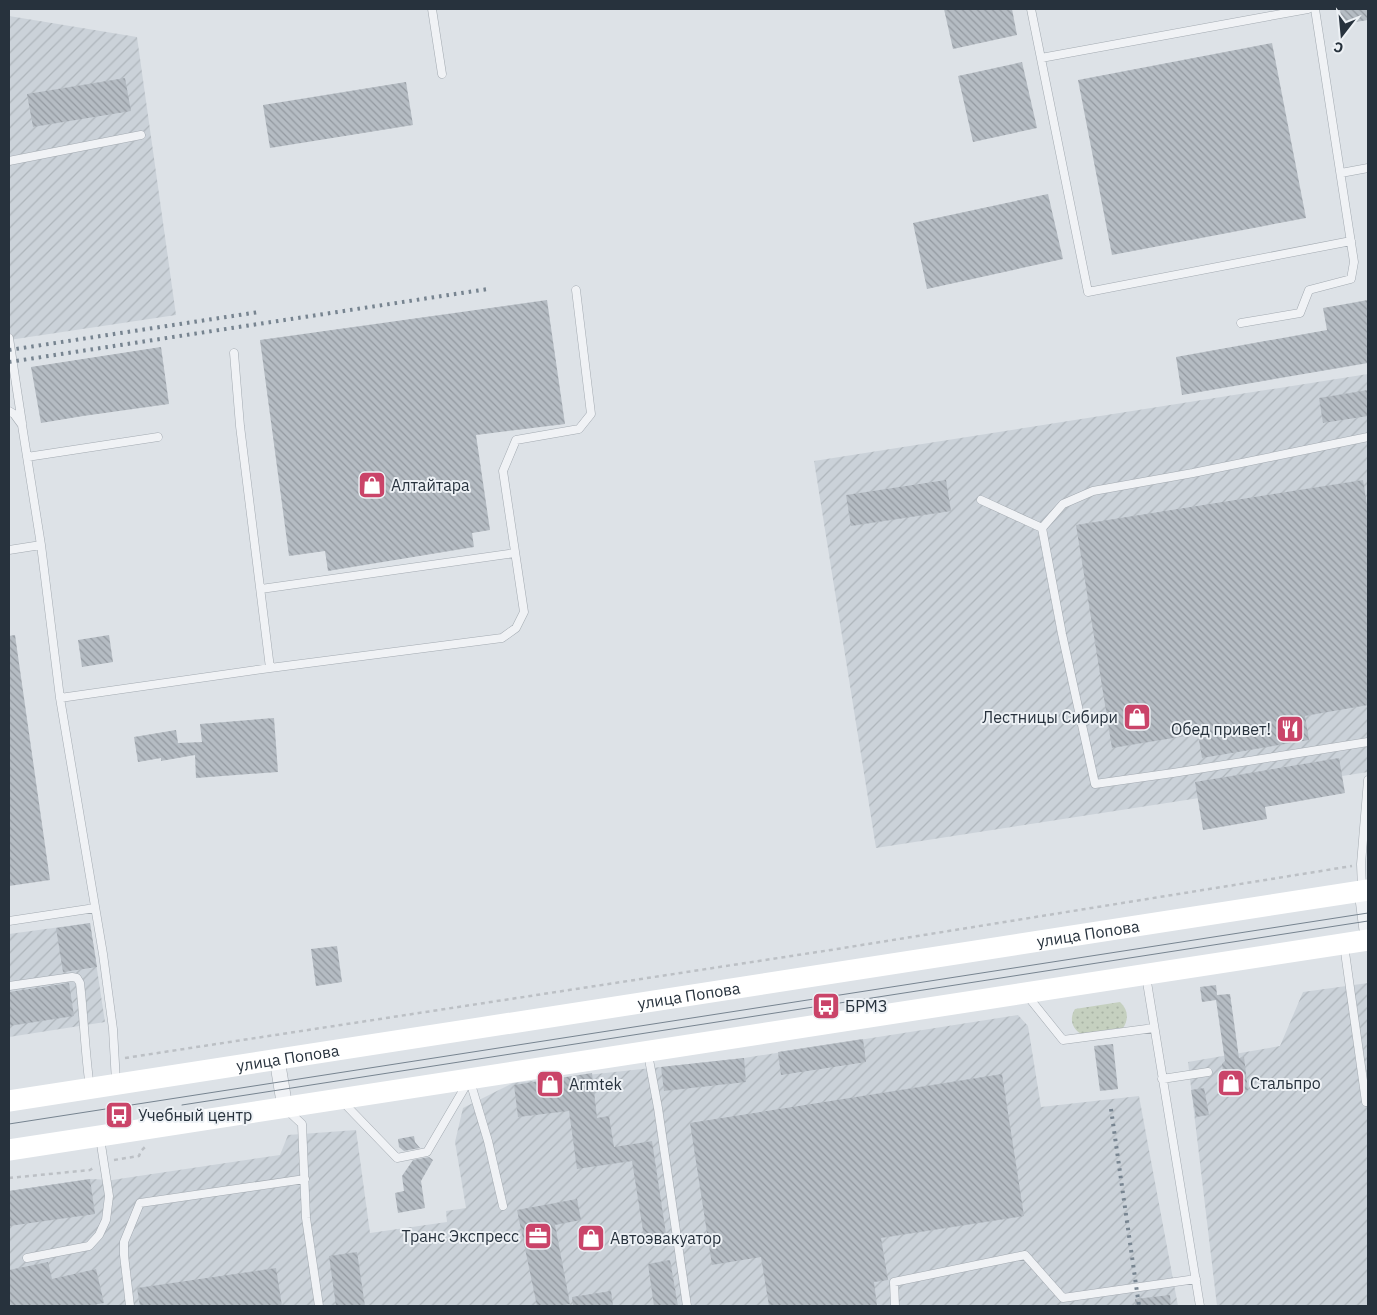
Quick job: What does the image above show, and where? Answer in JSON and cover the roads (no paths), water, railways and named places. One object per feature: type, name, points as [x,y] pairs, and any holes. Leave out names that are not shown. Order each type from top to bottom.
[{"type":"main road","name":"улица Попова","points":[[9,1101],[1365,891]]},
{"type":"main road","points":[[9,1150],[1368,939]]},
{"type":"street","points":[[1365,891],[1368,939]]},
{"type":"street","points":[[277,1059],[285,1108]]},
{"type":"lane","points":[[432,9],[442,74]]},
{"type":"lane","points":[[1031,9],[1088,292],[1351,242]]},
{"type":"lane","points":[[1041,58],[1308,9]]},
{"type":"lane","points":[[1241,323],[1300,313],[1309,290],[1351,278],[1354,262],[1315,9]]},
{"type":"lane","points":[[9,161],[141,135]]},
{"type":"lane","points":[[1341,173],[1368,168]]},
{"type":"lane","points":[[60,698],[502,638],[516,628],[524,612],[503,471],[516,440],[578,429],[591,414],[576,290]]},
{"type":"lane","points":[[9,338],[41,545],[60,698],[103,954],[116,1060],[116,1084]]},
{"type":"lane","points":[[234,353],[240,426],[270,668]]},
{"type":"lane","points":[[9,411],[14,414],[22,425]]},
{"type":"lane","points":[[27,457],[158,437]]},
{"type":"lane","points":[[1042,528],[1063,504],[1093,491],[1193,474],[1368,438]]},
{"type":"lane","points":[[981,500],[1042,528]]},
{"type":"lane","points":[[1042,528],[1062,634],[1095,784],[1173,774],[1368,742]]},
{"type":"lane","points":[[9,550],[41,545]]},
{"type":"lane","points":[[261,589],[515,553]]},
{"type":"lane","points":[[1365,891],[1361,864],[1368,780]]},
{"type":"lane","points":[[9,921],[95,908]]},
{"type":"lane","points":[[1343,944],[1366,1102]]},
{"type":"lane","points":[[1146,974],[1200,1306]]},
{"type":"lane","points":[[9,986],[72,977],[78,978],[85,1025],[86,1058],[90,1088]]},
{"type":"lane","points":[[1024,993],[1062,1040],[1154,1028]]},
{"type":"lane","points":[[648,1052],[687,1306]]},
{"type":"lane","points":[[1162,1079],[1208,1072]]},
{"type":"lane","points":[[341,1099],[397,1158],[427,1152],[469,1080]]},
{"type":"lane","points":[[469,1080],[488,1141],[503,1206]]},
{"type":"lane","points":[[285,1108],[302,1124],[306,1218],[319,1306]]},
{"type":"lane","points":[[26,1258],[89,1246],[95,1241],[103,1228],[109,1203],[100,1137]]},
{"type":"lane","points":[[130,1306],[124,1242],[140,1203],[305,1180]]},
{"type":"lane","points":[[895,1306],[894,1282],[1025,1255],[1063,1298],[1196,1278]]},
{"type":"tram line","points":[[9,1124],[1368,913]]},
{"type":"tram line","points":[[182,1105],[1368,921]]},
{"type":"railway","points":[[9,362],[488,289]]},
{"type":"railway","points":[[9,350],[259,312]]},
{"type":"railway","points":[[1111,1109],[1139,1306]]},
{"type":"place","name":"Алтайтара","points":[[372,485]]},
{"type":"place","name":"Лестницы Сибири","points":[[1137,717]]},
{"type":"place","name":"Обед привет!","points":[[1290,729]]},
{"type":"place","name":"БРМЗ","points":[[826,1006]]},
{"type":"place","name":"Стальпро","points":[[1231,1083]]},
{"type":"place","name":"Armtek","points":[[550,1084]]},
{"type":"place","name":"Учебный центр","points":[[119,1115]]},
{"type":"place","name":"Транс Экспресс","points":[[538,1236]]},
{"type":"place","name":"Автоэвакуатор","points":[[591,1238]]}]
